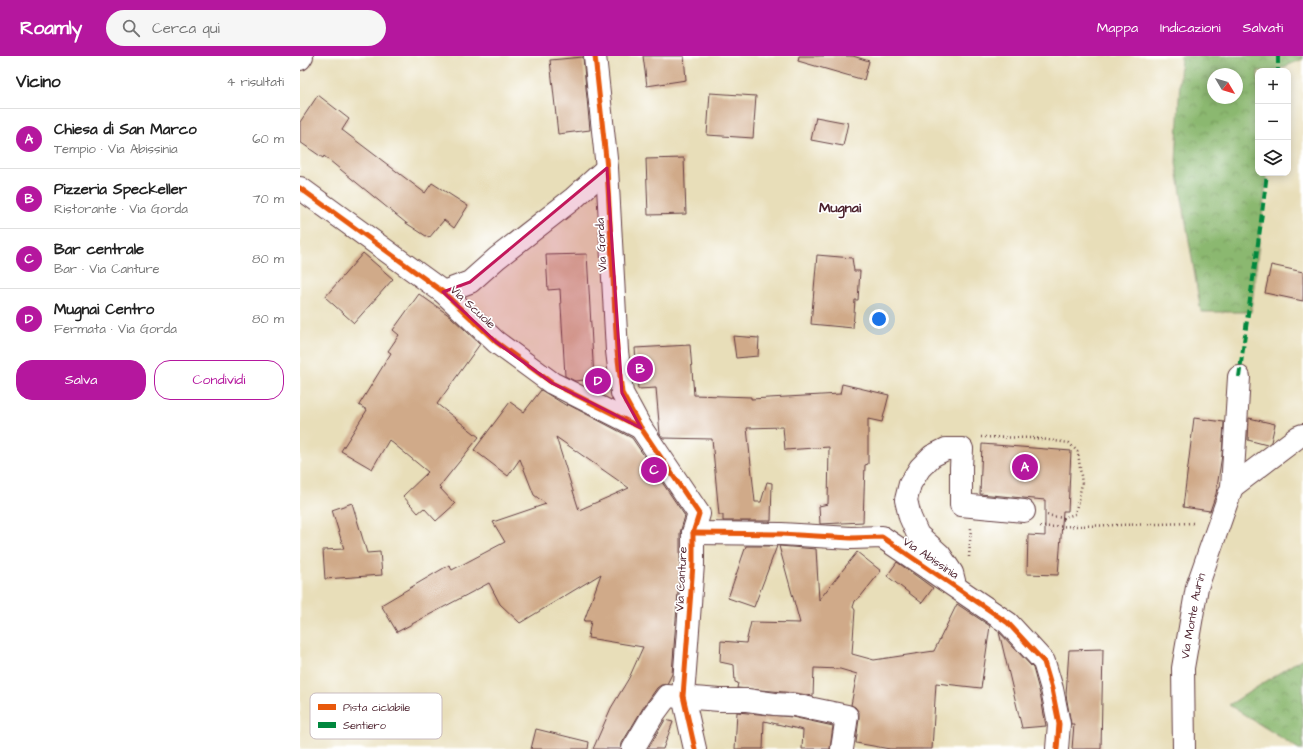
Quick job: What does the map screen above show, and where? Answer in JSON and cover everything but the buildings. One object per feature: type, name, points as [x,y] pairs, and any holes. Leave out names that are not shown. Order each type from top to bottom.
[{"type":"street","name":"Via Gorda","points":[[595,56],[607,168],[617,351],[622,393],[641,428]]},
{"type":"street","points":[[443,292],[470,282],[497,258],[574,198],[607,168]]},
{"type":"street","name":"Via Scuole","points":[[300,188],[443,292],[496,342],[552,383],[641,428]]},
{"type":"street","name":"Via Monte Aurin","points":[[1184,749],[1183,668],[1197,587],[1232,488],[1239,377]]},
{"type":"street","name":"Via Canture","points":[[641,428],[699,514],[693,533],[693,564],[683,696],[695,749]]},
{"type":"street","points":[[1232,488],[1298,437],[1303,435]]},
{"type":"street","points":[[955,587],[952,573],[940,555],[918,535],[910,517],[906,500],[910,484],[920,468],[932,456],[946,449],[962,449],[961,505],[1024,511]]},
{"type":"street","name":"Via Abissinia","points":[[693,533],[781,534],[851,538],[882,537],[1008,624],[1044,662],[1052,689],[1059,724],[1057,749]]},
{"type":"street","points":[[633,749],[653,715],[667,696],[683,696],[720,700],[748,700],[794,705],[847,716],[842,749]]},
{"type":"path","points":[[962,449],[967,447],[977,447],[981,437],[1034,438],[1069,443],[1078,452],[1082,484],[1075,514],[1063,518],[1024,511]]},
{"type":"path","points":[[969,559],[971,522]]},
{"type":"path","points":[[1038,527],[1202,523]]},
{"type":"highlighted area","points":[[607,168],[622,393],[641,428],[552,383],[496,342],[443,292],[470,282]]},
{"type":"green space","points":[[1181,56],[1303,56],[1303,59],[1281,68],[1255,68],[1255,176],[1267,176],[1251,312],[1201,312],[1176,163]]},
{"type":"green space","points":[[1301,659],[1303,660],[1303,749],[1299,749],[1229,705]]},
{"type":"marked path","points":[[1278,56],[1278,68]]},
{"type":"marked path","points":[[1239,377],[1267,176]]},
{"type":"cycle path","points":[[595,56],[607,168],[617,351],[622,393],[641,428],[699,514],[693,533],[693,564],[683,696],[695,749]]},
{"type":"cycle path","points":[[300,188],[443,292],[496,342],[552,383],[641,428]]},
{"type":"cycle path","points":[[693,533],[781,534],[851,538],[882,537],[1008,623],[1044,662],[1052,689],[1059,724],[1057,749]]},
{"type":"place","name":"Pizzeria Speckeller","points":[[640,369]]},
{"type":"place","name":"Mugnai Centro","points":[[598,381]]},
{"type":"place","name":"Chiesa di San Marco","points":[[1025,467]]},
{"type":"place","name":"Bar centrale","points":[[654,470]]},
{"type":"district","name":"Mugnai","points":[[840,207]]}]
